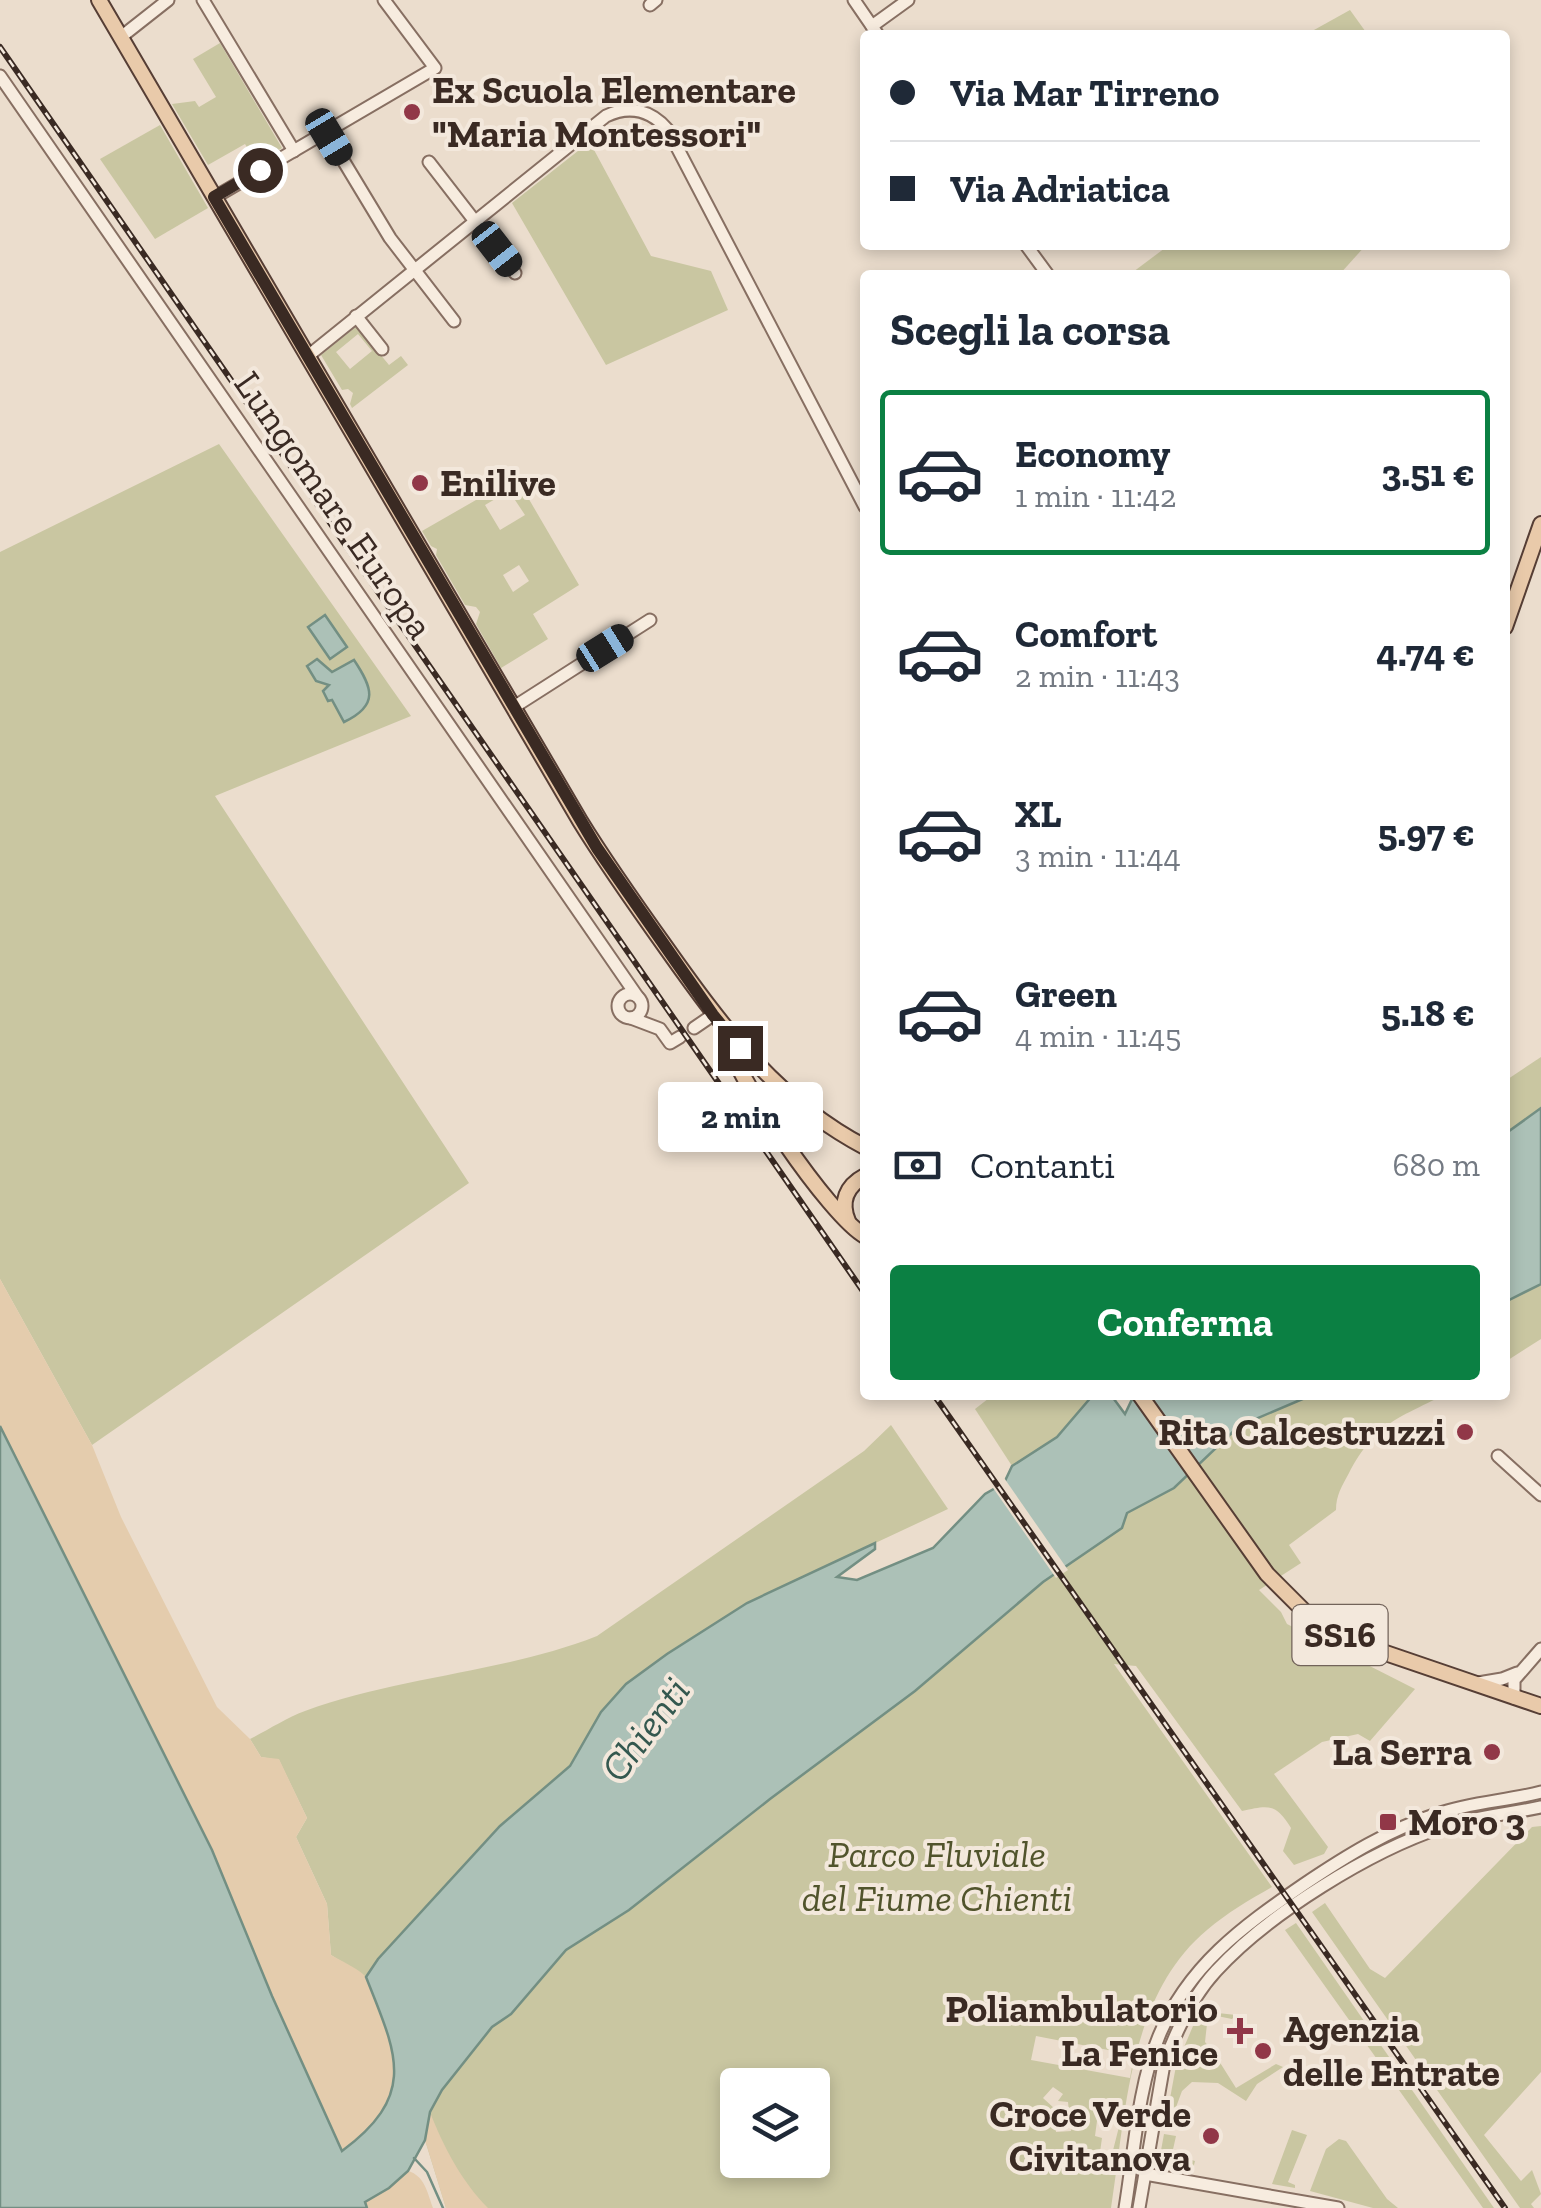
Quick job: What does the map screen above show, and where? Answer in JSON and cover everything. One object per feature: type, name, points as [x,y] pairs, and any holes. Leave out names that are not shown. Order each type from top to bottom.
[{"type":"main road","points":[[99,0],[597,848],[724,1028],[791,1098],[860,1144]]},
{"type":"main road","points":[[1510,613],[1541,524]]},
{"type":"main road","points":[[724,1028],[731,1058],[758,1101],[860,1232]]},
{"type":"main road","points":[[849,1222],[844,1206],[847,1192],[860,1180]]},
{"type":"main road","name":"SS16","points":[[1144,1400],[1258,1562],[1287,1597],[1324,1626],[1368,1648],[1541,1706]]},
{"type":"main road","name":"SS16","points":[[1443,1673],[1505,1698],[1541,1718]]},
{"type":"street","points":[[121,37],[168,0]]},
{"type":"street","points":[[203,0],[294,151]]},
{"type":"street","points":[[214,197],[436,68],[384,0]]},
{"type":"street","points":[[854,0],[874,30]]},
{"type":"street","points":[[876,30],[908,0]]},
{"type":"street","name":"Lungomare Europa","points":[[0,76],[638,996]]},
{"type":"street","points":[[308,356],[606,116],[629,110],[651,114],[668,130],[860,497]]},
{"type":"street","points":[[326,132],[390,238],[454,320]]},
{"type":"street","points":[[430,162],[515,273]]},
{"type":"street","points":[[356,316],[382,349]]},
{"type":"street","points":[[514,707],[650,620]]},
{"type":"street","points":[[618,968],[619,1012],[660,1029],[675,1040]]},
{"type":"street","points":[[621,998],[627,994],[638,996],[641,1011],[631,1018]]},
{"type":"street","points":[[694,1028],[713,1015]]},
{"type":"street","points":[[1498,1456],[1541,1495]]},
{"type":"street","points":[[1514,1698],[1512,1685],[1541,1649]]},
{"type":"street","points":[[1473,1684],[1502,1680],[1521,1670]]},
{"type":"street","points":[[1126,2208],[1149,2066],[1166,2020],[1201,1966],[1238,1930],[1384,1835],[1468,1805],[1541,1792]]},
{"type":"street","points":[[1140,2208],[1171,2045],[1196,1996],[1229,1958],[1310,1896],[1378,1855],[1473,1818],[1541,1807]]},
{"type":"street","points":[[1138,2131],[1145,2124],[1152,2130]]},
{"type":"street","points":[[1145,2174],[1338,2208]]},
{"type":"green space","points":[[1350,10],[1364,30],[1314,30]]},
{"type":"green space","points":[[220,43],[282,148],[257,163],[245,144],[208,165],[172,104],[195,101],[199,107],[216,97],[193,59]]},
{"type":"green space","points":[[160,125],[208,208],[155,239],[100,159]]},
{"type":"green space","points":[[583,147],[593,148],[651,256],[711,271],[728,310],[606,365],[512,203]]},
{"type":"green space","points":[[1162,250],[1362,250],[1344,270],[1136,270]]},
{"type":"green space","points":[[357,326],[389,365],[401,356],[408,365],[352,408],[353,393],[342,390],[321,355]],"holes":[[[358,334],[372,351],[350,369],[336,352]]]},
{"type":"green space","points":[[219,444],[411,716],[215,796],[469,1183],[92,1445],[0,1279],[0,552]]},
{"type":"green space","points":[[516,477],[579,585],[533,614],[548,639],[501,668],[476,624],[480,612],[465,605],[436,555],[437,549],[422,531]],"holes":[[[509,491],[525,515],[500,530],[485,505]],[[519,565],[529,581],[513,592],[503,575]]]},
{"type":"green space","points":[[1541,1057],[1541,1108],[1510,1130],[1510,1078]]},
{"type":"green space","points":[[1541,1284],[1541,1339],[1510,1359],[1510,1300]]},
{"type":"green space","points":[[987,1400],[1089,1400],[1057,1437],[1012,1466],[975,1409]]},
{"type":"green space","name":"Parco Fluviale del Fiume Chienti","points":[[1300,1400],[1434,1400],[1378,1433],[1346,1478],[1336,1510],[1289,1545],[1301,1563],[1259,1590],[1287,1624],[1415,1689],[1370,1741],[1358,1734],[1322,1742],[1274,1774],[1328,1847],[1324,1854],[1294,1865],[1283,1851],[1291,1828],[1281,1814],[1265,1807],[1242,1811],[1136,1666],[1114,1664],[1272,1887],[1207,1930],[1181,1957],[1161,1988],[1135,2058],[1111,2208],[446,2208],[425,2140],[430,2112],[442,2090],[492,2027],[511,2014],[566,1950],[629,1910],[915,1691],[1043,1582],[1122,1528],[1127,1513],[1174,1488],[1240,1426]],"holes":[[[1036,2036],[1134,2055],[1130,2078],[1031,2060]],[[1053,2087],[1063,2094],[1058,2101],[1068,2102],[1071,2131],[1056,2132],[1055,2109],[1043,2098]],[[1114,2109],[1123,2111],[1107,2174],[1093,2172],[1095,2152],[1100,2152],[1102,2138],[1095,2136],[1097,2121],[1112,2123]]]},
{"type":"green space","points":[[891,1425],[948,1509],[747,1603],[667,1654],[626,1684],[601,1712],[570,1766],[499,1826],[366,1977],[331,1955],[327,1904],[296,1837],[307,1818],[279,1760],[261,1757],[250,1739],[298,1714],[341,1699],[525,1658],[597,1636],[864,1451]]},
{"type":"green space","points":[[1541,1826],[1541,2072],[1484,2135],[1521,2181],[1532,2170],[1541,2194],[1531,2204],[1534,2208],[1520,2208],[1312,1912],[1325,1903],[1370,1969],[1385,1978],[1532,1827]]},
{"type":"green space","points":[[1296,1923],[1494,2208],[1483,2208],[1285,1930]]},
{"type":"green space","points":[[1218,2013],[1236,2015],[1232,2019],[1217,2016],[1207,2024],[1207,2054],[1219,2061],[1236,2088],[1276,2064],[1283,2067],[1257,2084],[1246,2101],[1218,2083],[1192,2082],[1182,2091],[1172,2118],[1166,2120],[1176,2066],[1196,2019]]},
{"type":"green space","points":[[1292,2130],[1307,2135],[1288,2182],[1295,2188],[1272,2184]]},
{"type":"green space","points":[[1164,2134],[1176,2136],[1172,2154],[1195,2161],[1192,2173],[1158,2167]]},
{"type":"green space","points":[[1339,2139],[1346,2141],[1387,2199],[1398,2208],[1373,2208],[1310,2191],[1326,2149]]},
{"type":"sand","points":[[0,1279],[92,1445],[121,1517],[217,1707],[250,1739],[261,1757],[279,1759],[307,1818],[296,1837],[327,1904],[331,1955],[367,1978],[387,2033],[394,2072],[392,2089],[376,2121],[342,2152],[212,1850],[0,1426]]},
{"type":"sand","points":[[430,2112],[454,2163],[488,2208],[446,2208],[425,2140]]},
{"type":"sand","points":[[408,2171],[422,2181],[433,2208],[367,2208],[364,2202]]},
{"type":"water","points":[[325,615],[347,647],[330,659],[308,627]]},
{"type":"water","points":[[317,659],[332,672],[354,660],[369,695],[356,716],[344,722],[332,700],[328,701],[323,691],[329,685],[316,681],[307,666]]},
{"type":"water","points":[[1541,1108],[1541,1284],[1510,1300],[1510,1130]]},
{"type":"water","name":"Chienti","points":[[1089,1400],[1115,1400],[1125,1414],[1132,1400],[1300,1400],[1239,1426],[1174,1488],[1127,1513],[1122,1528],[1043,1582],[915,1691],[629,1910],[566,1950],[511,2014],[492,2027],[442,2090],[430,2112],[425,2140],[408,2171],[365,2202],[367,2208],[0,2208],[0,1426],[212,1850],[342,2151],[382,2110],[391,2091],[394,2071],[386,2028],[366,1977],[500,1826],[570,1766],[601,1712],[626,1684],[747,1603],[875,1543],[875,1549],[837,1577],[857,1580],[933,1548],[985,1494],[1004,1483],[1012,1466],[1057,1437]]},
{"type":"pier","points":[[1002,1475],[1068,1570],[1056,1578],[991,1485]]},
{"type":"waterway","points":[[414,2158],[427,2172],[443,2208]]},
{"type":"railway","points":[[0,47],[860,1287]]},
{"type":"railway","points":[[938,1400],[1505,2208]]},
{"type":"place","name":"Ex Scuola Elementare \"Maria Montessori\"","points":[[412,112]]},
{"type":"place","name":"Enilive","points":[[420,483]]},
{"type":"place","name":"Rita Calcestruzzi","points":[[1465,1432]]},
{"type":"place","name":"La Serra","points":[[1492,1752]]},
{"type":"place","name":"Moro 3","points":[[1388,1822]]},
{"type":"place","name":"Poliambulatorio La Fenice","points":[[1240,2031]]},
{"type":"place","name":"Agenzia delle Entrate","points":[[1263,2051]]},
{"type":"place","name":"Croce Verde Civitanova","points":[[1211,2136]]},
{"type":"route","points":[[260,170],[214,197],[597,848],[740,1048]]}]
